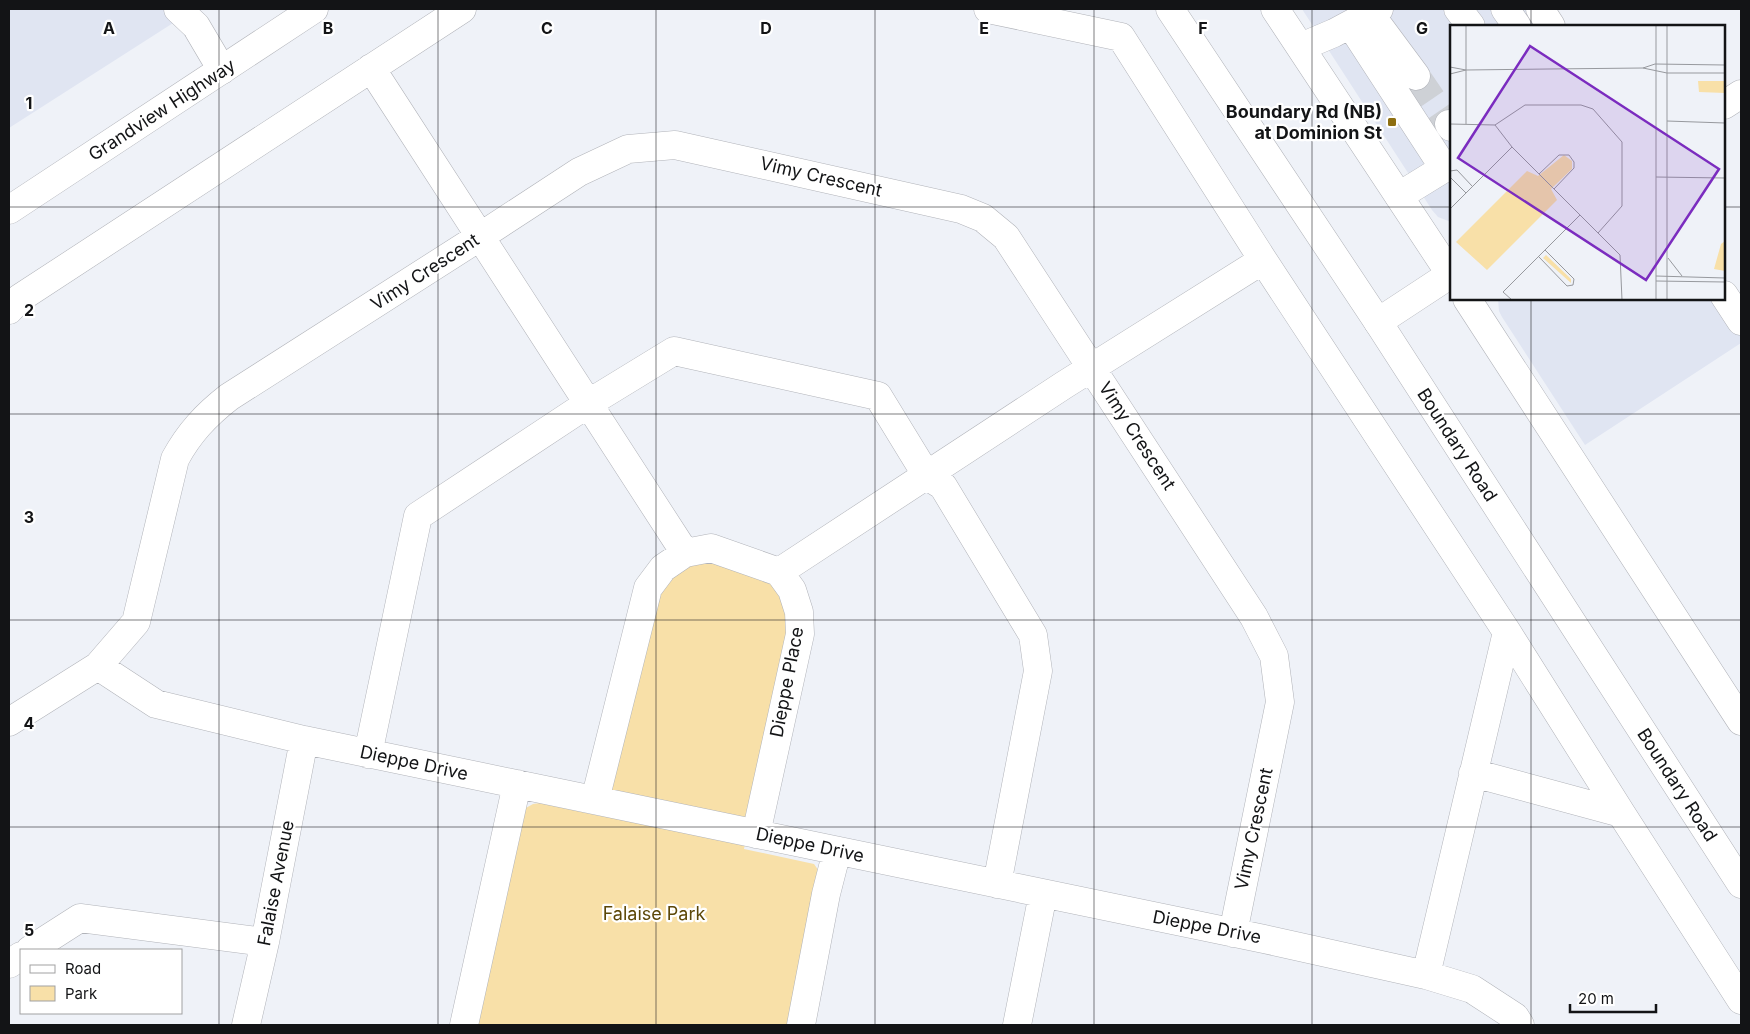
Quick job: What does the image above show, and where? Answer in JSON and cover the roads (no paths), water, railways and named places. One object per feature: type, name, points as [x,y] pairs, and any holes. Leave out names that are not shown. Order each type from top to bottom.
[{"type":"street","points":[[178,9],[196,26],[222,70]]},
{"type":"street","name":"Grandview Highway","points":[[9,210],[314,9]]},
{"type":"street","points":[[9,310],[20,298],[462,9]]},
{"type":"street","points":[[988,9],[1121,37],[1263,260],[1507,632],[1620,813],[1741,1000]]},
{"type":"street","name":"Boundary Road","points":[[1170,9],[1378,322],[1741,884]]},
{"type":"street","points":[[1275,9],[1450,273]]},
{"type":"street","points":[[1458,9],[1470,25]]},
{"type":"street","points":[[1506,9],[1516,25]]},
{"type":"street","points":[[1540,9],[1550,25]]},
{"type":"street","points":[[1301,47],[1366,16]]},
{"type":"street","points":[[1366,16],[1416,76]]},
{"type":"street","points":[[1366,16],[1448,166],[1399,196]]},
{"type":"street","points":[[371,68],[685,553]]},
{"type":"street","points":[[1725,103],[1741,94]]},
{"type":"street","name":"Vimy Crescent","points":[[9,722],[98,666],[136,622],[175,459],[185,440],[213,409],[579,172],[628,149],[675,145],[961,209],[983,218],[1006,237],[1254,617],[1274,656],[1280,702],[1233,933]]},
{"type":"street","points":[[595,800],[648,588],[663,568],[685,553],[711,548],[779,572],[1092,368],[1263,260]]},
{"type":"street","points":[[1378,322],[1450,276]]},
{"type":"street","points":[[1725,297],[1741,321]]},
{"type":"street","points":[[1468,300],[1741,721]]},
{"type":"street","points":[[368,754],[418,516],[589,403],[674,351],[878,396],[927,476],[943,486],[1032,635],[1038,671],[997,884]]},
{"type":"street","name":"Dieppe Place","points":[[756,834],[800,634],[799,612],[792,590],[779,572]]},
{"type":"street","points":[[1426,975],[1507,632]]},
{"type":"street","name":"Dieppe Drive","points":[[98,666],[156,704],[304,740],[1233,933],[1426,975],[1472,989],[1515,1017],[1520,1025]]},
{"type":"street","name":"Falaise Avenue","points":[[246,1025],[265,942],[304,740]]},
{"type":"street","points":[[1473,774],[1620,813]]},
{"type":"street","points":[[464,1025],[517,784]]},
{"type":"street","points":[[801,1025],[826,894],[837,851]]},
{"type":"street","points":[[1017,1025],[1043,894]]},
{"type":"street","points":[[32,949],[80,918],[265,942]]},
{"type":"street","points":[[9,964],[20,957]]},
{"type":"tunnel","points":[[1416,76],[1449,124]]},
{"type":"place","name":"Boundary Rd (NB) at Dominion St","points":[[1392,122]]},
{"type":"park label","name":"Falaise Park","points":[[654,914]]}]
